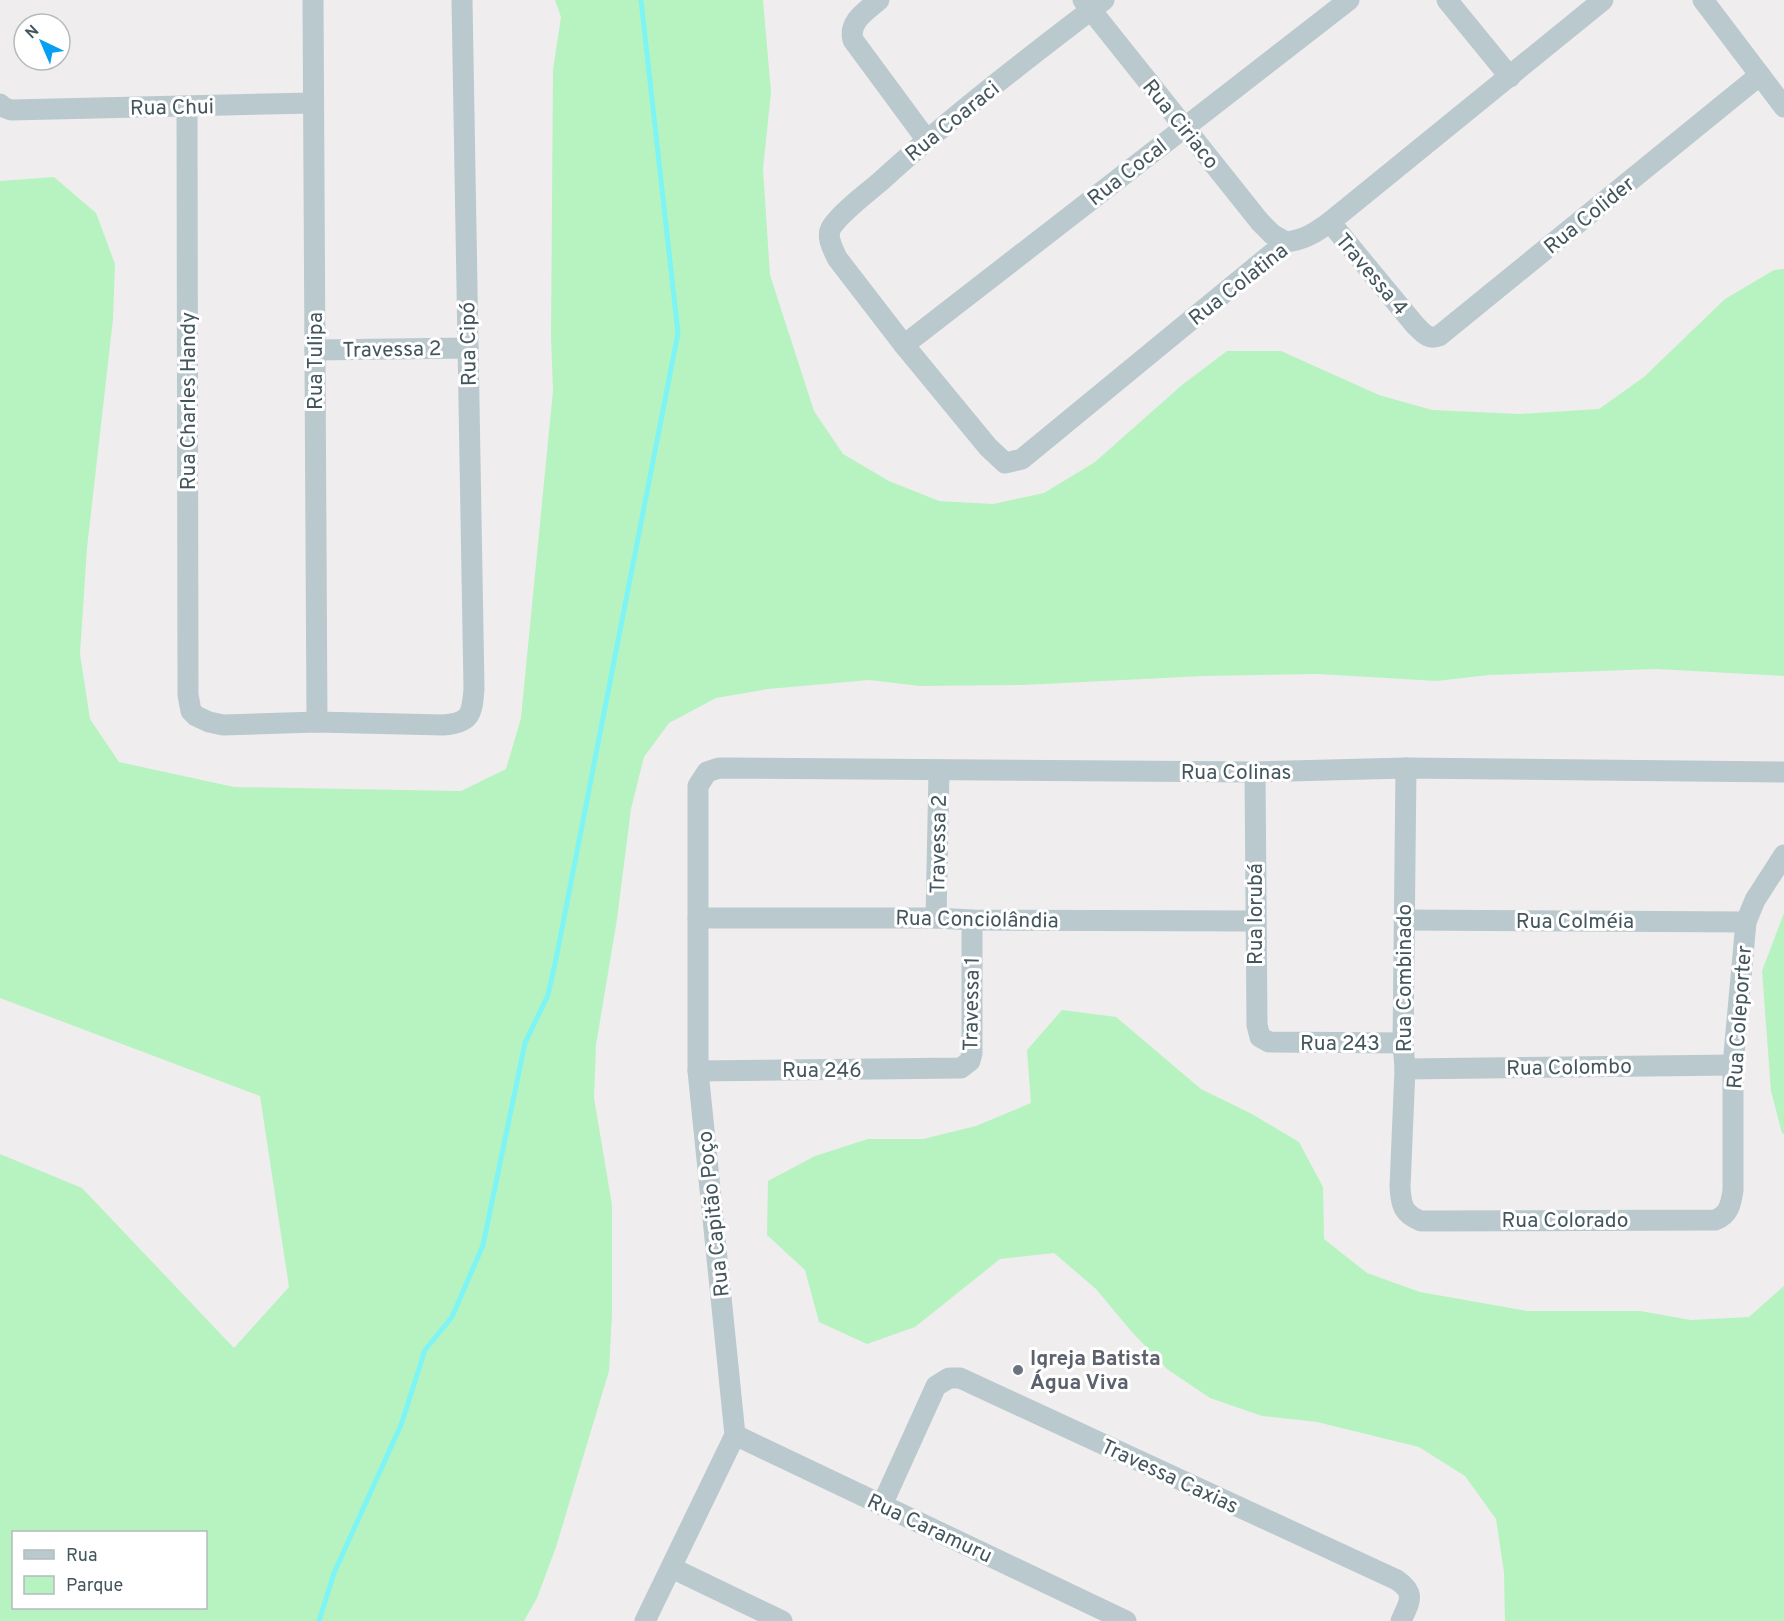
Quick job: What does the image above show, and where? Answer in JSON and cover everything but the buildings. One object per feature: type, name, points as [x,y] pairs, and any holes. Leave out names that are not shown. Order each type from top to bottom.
[{"type":"street","name":"Rua Tulipa","points":[[313,0],[317,722]]},
{"type":"street","name":"Rua Cipó","points":[[317,722],[453,724],[465,720],[473,708],[462,0]]},
{"type":"street","points":[[879,0],[852,26],[853,40],[926,140]]},
{"type":"street","name":"Rua Cocal","points":[[904,345],[1349,0]]},
{"type":"street","points":[[1447,0],[1510,77]]},
{"type":"street","name":"Rua Colatina","points":[[904,345],[988,447],[1005,464],[1022,459],[1286,242],[1313,235],[1603,0]]},
{"type":"street","points":[[1703,0],[1784,107]]},
{"type":"street","name":"Rua Ciriaco","points":[[1093,3],[1184,128],[1260,222],[1272,234],[1286,242]]},
{"type":"street","name":"Rua Coaraci","points":[[904,345],[837,258],[831,246],[832,226],[926,140],[1093,3]]},
{"type":"street","name":"Rua Colider","points":[[1415,325],[1429,338],[1447,332],[1760,75]]},
{"type":"street","name":"Rua Chui","points":[[0,104],[12,110],[30,110],[314,103]]},
{"type":"street","name":"Rua Charles Handy","points":[[187,106],[188,695],[191,711],[202,720],[223,725],[317,722]]},
{"type":"street","name":"Travessa 4","points":[[1330,222],[1415,325]]},
{"type":"street","name":"Travessa 2","points":[[315,350],[468,348]]},
{"type":"street","name":"Rua Colinas","points":[[698,786],[703,775],[711,769],[719,768],[1256,772],[1406,768],[1784,772]]},
{"type":"street","name":"Rua Combinado","points":[[1400,1187],[1405,1069],[1403,1043],[1406,768]]},
{"type":"street","name":"Travessa 2","points":[[936,918],[939,771]]},
{"type":"street","name":"Rua Iorubá","points":[[1256,772],[1257,1031],[1264,1041],[1277,1042]]},
{"type":"street","name":"Rua Capitão Poço","points":[[698,786],[698,1071],[735,1435]]},
{"type":"street","name":"Rua Coleporter","points":[[1734,1190],[1733,1065],[1746,922],[1755,900],[1784,855]]},
{"type":"street","name":"Rua Conciolândia","points":[[698,918],[1255,921]]},
{"type":"street","name":"Travessa 1","points":[[945,1069],[961,1068],[970,1061],[972,1053],[972,920]]},
{"type":"street","name":"Rua Colméia","points":[[1404,920],[1746,922]]},
{"type":"street","name":"Rua 243","points":[[1277,1042],[1403,1043]]},
{"type":"street","name":"Rua Colombo","points":[[1405,1069],[1733,1065]]},
{"type":"street","name":"Rua 246","points":[[698,1071],[945,1069]]},
{"type":"street","name":"Rua Colorado","points":[[1400,1187],[1401,1200],[1406,1212],[1411,1218],[1421,1221],[1715,1220],[1727,1213],[1734,1190]]},
{"type":"street","name":"Travessa Caxias","points":[[882,1505],[936,1386],[945,1379],[960,1378],[1407,1586],[1410,1601],[1401,1621]]},
{"type":"street","points":[[645,1621],[735,1435]]},
{"type":"street","name":"Rua Caramuru","points":[[735,1435],[1126,1621]]},
{"type":"street","points":[[672,1568],[782,1621]]},
{"type":"green space","points":[[555,0],[763,0],[771,92],[763,169],[770,275],[814,411],[843,454],[889,481],[939,501],[993,504],[1044,493],[1095,462],[1182,385],[1227,351],[1281,351],[1379,395],[1432,410],[1520,414],[1599,409],[1644,377],[1725,299],[1774,270],[1784,269],[1784,676],[1656,669],[1489,675],[1437,681],[1318,674],[1204,676],[1023,685],[920,686],[869,680],[768,689],[716,698],[669,723],[644,757],[631,809],[617,919],[596,1045],[594,1098],[612,1205],[612,1315],[609,1371],[556,1547],[537,1598],[524,1621],[0,1621],[0,1154],[82,1188],[234,1348],[289,1287],[260,1096],[0,998],[0,181],[54,177],[96,213],[115,264],[113,319],[87,548],[80,654],[90,719],[119,762],[234,787],[461,791],[506,769],[521,718],[553,390],[551,337],[553,70],[561,17]]},
{"type":"green space","points":[[1784,913],[1784,1134],[1771,1091],[1762,971]]},
{"type":"green space","points":[[1062,1010],[1116,1017],[1201,1089],[1252,1114],[1299,1142],[1323,1187],[1324,1239],[1367,1273],[1420,1292],[1528,1311],[1640,1311],[1691,1320],[1749,1317],[1784,1286],[1784,1621],[1505,1621],[1504,1572],[1496,1519],[1465,1476],[1419,1447],[1317,1422],[1262,1416],[1210,1398],[1167,1369],[1096,1289],[1054,1253],[1000,1259],[915,1327],[867,1344],[819,1322],[805,1270],[767,1235],[768,1181],[815,1156],[868,1139],[923,1139],[976,1126],[1031,1103],[1027,1050]]},
{"type":"waterway","points":[[319,1621],[334,1573],[401,1425],[425,1350],[452,1317],[483,1245],[525,1043],[548,995],[557,954],[678,333],[641,0]]},
{"type":"place","name":"Igreja Batista Água Viva","points":[[1018,1370]]}]
